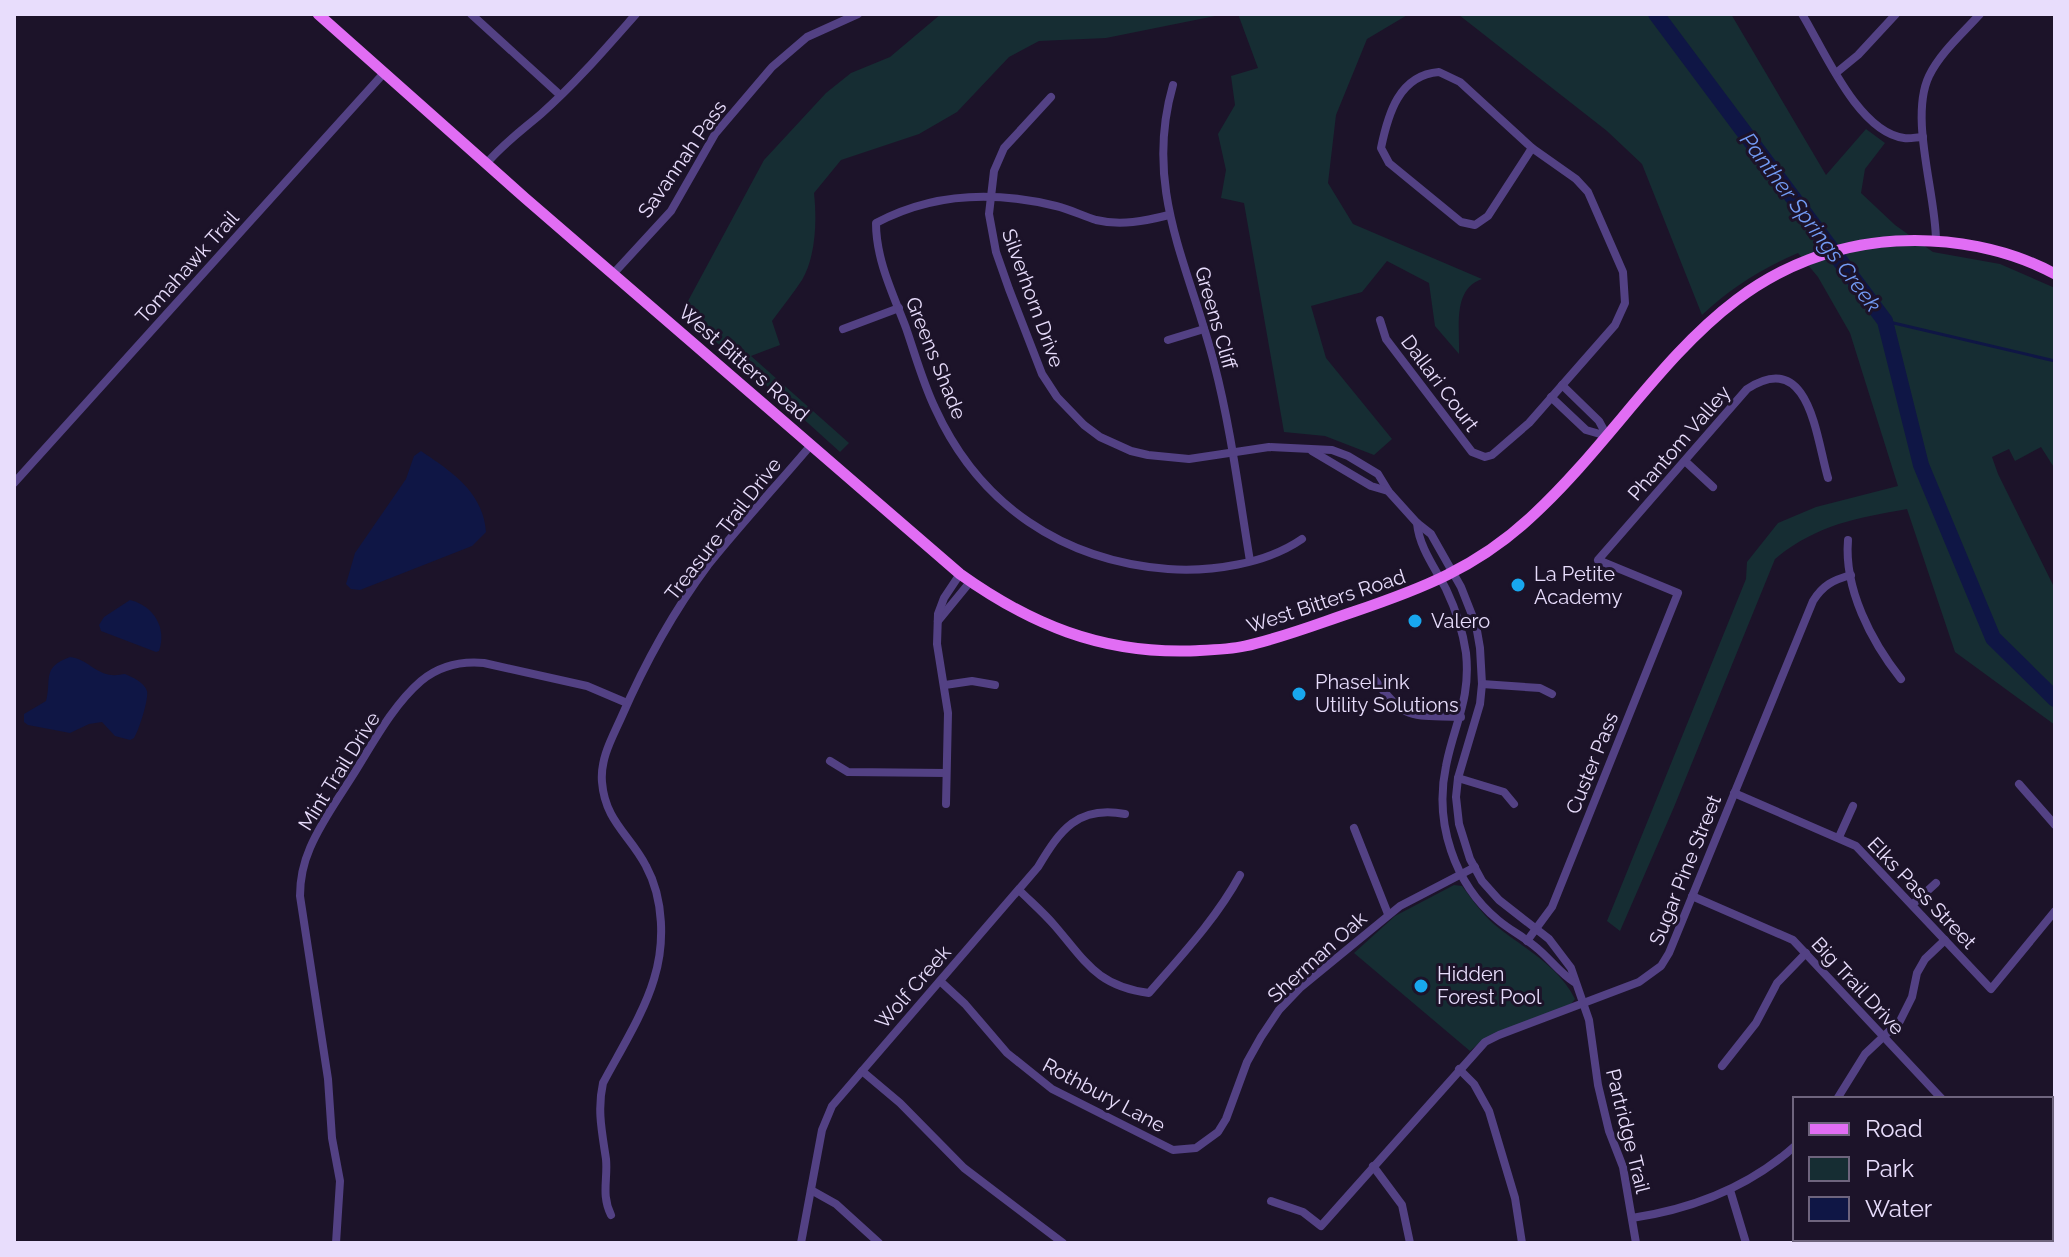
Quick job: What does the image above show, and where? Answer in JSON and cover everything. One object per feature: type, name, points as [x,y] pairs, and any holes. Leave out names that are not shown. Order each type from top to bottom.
[{"type":"main road","name":"West Bitters Road","points":[[318,14],[486,164],[960,574],[994,598],[1053,628],[1101,643],[1169,651],[1241,647],[1420,590],[1441,580],[1497,545],[1529,519],[1712,318],[1760,282],[1800,263],[1849,247],[1912,240],[1936,241],[1987,248],[2055,274]]},
{"type":"street","points":[[471,14],[560,95]]},
{"type":"street","points":[[486,164],[512,135],[541,114],[582,75],[636,14]]},
{"type":"street","name":"Savannah Pass","points":[[613,274],[671,211],[715,134],[772,67],[807,37],[858,14]]},
{"type":"street","points":[[1802,14],[1850,97],[1869,118],[1891,134],[1904,138],[1923,137]]},
{"type":"street","points":[[1836,73],[1866,48],[1896,14]]},
{"type":"street","points":[[1936,241],[1936,217],[1921,108],[1929,75],[1980,14]]},
{"type":"street","points":[[1532,148],[1488,216],[1475,225],[1461,222],[1389,163],[1381,148],[1399,93],[1415,77],[1439,72],[1460,82],[1532,148],[1576,179],[1588,192],[1623,272],[1625,303],[1615,325],[1551,397],[1586,430],[1607,436]]},
{"type":"street","name":"Tomahawk Trail","points":[[14,483],[384,73]]},
{"type":"street","name":"Greens Cliff","points":[[1173,85],[1162,144],[1163,182],[1169,215],[1214,363],[1250,561]]},
{"type":"street","name":"Silverhorn Drive","points":[[1051,97],[1004,148],[994,171],[990,231],[1042,374],[1069,412],[1100,437],[1131,451],[1189,459],[1269,447],[1332,450],[1378,474],[1389,492],[1431,534],[1453,573]]},
{"type":"street","points":[[990,196],[1058,206],[1108,222],[1138,222],[1169,215]]},
{"type":"street","name":"Greens Shade","points":[[990,196],[927,203],[876,223],[879,254],[935,408],[976,474],[1005,505],[1036,528],[1076,549],[1130,565],[1198,569],[1250,561],[1287,549],[1302,539]]},
{"type":"street","points":[[843,329],[899,308]]},
{"type":"street","name":"Dallari Court","points":[[1380,320],[1386,339],[1472,452],[1485,457],[1492,455],[1529,423],[1551,397]]},
{"type":"street","points":[[1168,340],[1204,329]]},
{"type":"street","name":"Phantom Valley","points":[[1678,593],[1598,560],[1747,389],[1767,379],[1778,378],[1790,382],[1801,391],[1808,403],[1828,478]]},
{"type":"street","points":[[1562,385],[1599,421],[1607,436]]},
{"type":"street","name":"Treasure Trail Drive","points":[[611,1215],[604,1193],[606,1163],[600,1125],[601,1093],[603,1083],[653,982],[661,927],[659,901],[652,877],[615,825],[603,794],[601,779],[604,760],[627,703],[678,610],[707,567],[811,445]]},
{"type":"street","name":"Silverhorn Drive","points":[[1311,451],[1371,486],[1389,492]]},
{"type":"street","points":[[1348,473],[1354,461]]},
{"type":"street","points":[[1685,461],[1713,487]]},
{"type":"street","name":"Silverhorn Drive","points":[[1417,523],[1418,537],[1441,580]]},
{"type":"street","points":[[1848,540],[1851,575],[1865,621],[1886,660],[1901,679]]},
{"type":"street","name":"Partridge Trail","points":[[1453,573],[1476,625],[1482,684],[1480,704],[1458,778],[1456,797],[1459,824],[1482,881],[1499,900],[1560,951],[1571,968],[1584,1003],[1609,1131],[1623,1167],[1636,1243]]},
{"type":"street","points":[[946,804],[948,713],[937,644],[938,621],[960,574]]},
{"type":"street","name":"Sugar Pine Street","points":[[1271,1201],[1303,1212],[1321,1226],[1485,1042],[1639,982],[1661,966],[1813,601],[1821,588],[1835,579],[1851,575]]},
{"type":"street","name":"Partridge Trail","points":[[1441,580],[1457,618],[1465,650],[1467,683],[1444,776],[1443,814],[1451,850],[1461,875],[1484,907],[1574,982]]},
{"type":"street","points":[[945,607],[970,582]]},
{"type":"street","name":"Custer Pass","points":[[1527,941],[1552,907],[1678,593]]},
{"type":"street","name":"Mint Trail Drive","points":[[336,1243],[340,1181],[300,896],[300,880],[308,851],[323,822],[398,707],[422,680],[451,665],[484,663],[587,686],[627,703]]},
{"type":"street","points":[[1375,680],[1392,702],[1408,713],[1461,717]]},
{"type":"street","points":[[945,685],[972,681],[995,685]]},
{"type":"street","points":[[1482,684],[1540,688],[1552,694]]},
{"type":"street","points":[[1448,755],[1462,759]]},
{"type":"street","points":[[830,761],[848,772],[946,773]]},
{"type":"street","points":[[1458,778],[1504,792],[1514,804]]},
{"type":"street","points":[[2019,784],[2055,825]]},
{"type":"street","name":"Elks Pass Street","points":[[1734,793],[1839,837],[1868,856],[1991,989],[2055,911]]},
{"type":"street","points":[[1839,837],[1853,806]]},
{"type":"street","name":"Wolf Creek","points":[[801,1243],[822,1130],[828,1113],[1019,890],[1071,822],[1101,811],[1125,814]]},
{"type":"street","points":[[1354,828],[1388,914]]},
{"type":"street","name":"Sherman Oak","points":[[1196,1148],[1218,1132],[1226,1119],[1247,1062],[1279,1010],[1300,988],[1388,914],[1416,896],[1475,867]]},
{"type":"street","points":[[1019,890],[1054,925],[1091,970],[1117,986],[1149,993],[1216,915],[1240,875]]},
{"type":"street","points":[[1913,904],[1936,883]]},
{"type":"street","name":"Big Trail Drive","points":[[1692,896],[1793,940],[1940,1097]]},
{"type":"street","points":[[1838,1097],[1865,1054],[1900,1021],[1909,1004],[1917,973],[1925,959],[1945,940]]},
{"type":"street","points":[[1722,1066],[1756,1023],[1777,983],[1806,953]]},
{"type":"street","name":"Rothbury Lane","points":[[940,981],[965,1004],[1007,1053],[1052,1089],[1173,1150],[1196,1148]]},
{"type":"street","points":[[1459,1069],[1474,1084],[1489,1111],[1515,1198],[1522,1243]]},
{"type":"street","points":[[862,1071],[900,1103],[964,1168],[1063,1243]]},
{"type":"street","points":[[1632,1218],[1688,1206],[1730,1190],[1793,1148]]},
{"type":"street","points":[[1373,1166],[1402,1205],[1410,1243]]},
{"type":"street","points":[[811,1190],[836,1204],[879,1243]]},
{"type":"street","points":[[1730,1190],[1746,1243]]},
{"type":"green space","points":[[941,14],[1225,14],[1106,38],[1039,41],[1009,57],[957,112],[919,134],[841,160],[814,193],[813,249],[807,270],[772,321],[780,345],[751,356],[849,443],[840,452],[737,359],[681,314],[764,160],[826,93],[851,73],[890,57]]},
{"type":"green space","points":[[1238,14],[1409,14],[1367,39],[1336,115],[1328,183],[1353,224],[1482,279],[1472,284],[1462,300],[1459,354],[1435,326],[1429,283],[1387,261],[1362,292],[1311,306],[1326,358],[1392,439],[1374,455],[1325,436],[1284,432],[1244,203],[1221,198],[1226,170],[1218,134],[1235,105],[1231,76],[1258,68]]},
{"type":"green space","points":[[1440,14],[1731,14],[1826,175],[1866,129],[1885,143],[1865,169],[1861,193],[1895,225],[1933,252],[2000,264],[2055,288],[2055,469],[2041,447],[2015,461],[2009,449],[1992,457],[2055,589],[2055,725],[1955,652],[1907,509],[1854,520],[1821,531],[1790,547],[1775,559],[1620,931],[1607,921],[1746,579],[1747,562],[1778,523],[1816,507],[1898,486],[1850,333],[1818,277],[1798,253],[1747,280],[1702,315],[1642,164],[1607,131],[1459,15]]},
{"type":"green space","points":[[1454,885],[1462,886],[1490,921],[1559,976],[1575,999],[1571,1004],[1484,1039],[1470,1051],[1354,953],[1395,916]]},
{"type":"water","points":[[421,451],[464,484],[479,505],[486,532],[472,546],[360,590],[351,589],[346,584],[355,553],[406,479],[414,456]]},
{"type":"water","points":[[130,600],[146,607],[160,626],[159,651],[101,631],[99,625],[104,617]]},
{"type":"water","points":[[70,657],[106,674],[125,674],[143,685],[147,691],[147,701],[134,738],[130,740],[115,736],[102,722],[70,733],[24,722],[24,714],[46,701],[51,670]]},
{"type":"waterway","name":"Panther Springs Creek","points":[[1656,14],[1885,321],[1921,465],[1993,638],[2055,699]]},
{"type":"waterway","points":[[1885,321],[2055,361]]},
{"type":"place","name":"La Petite Academy","points":[[1518,585]]},
{"type":"place","name":"Valero","points":[[1415,621]]},
{"type":"place","name":"PhaseLink Utility Solutions","points":[[1299,694]]},
{"type":"place","name":"Hidden Forest Pool","points":[[1421,986]]}]
